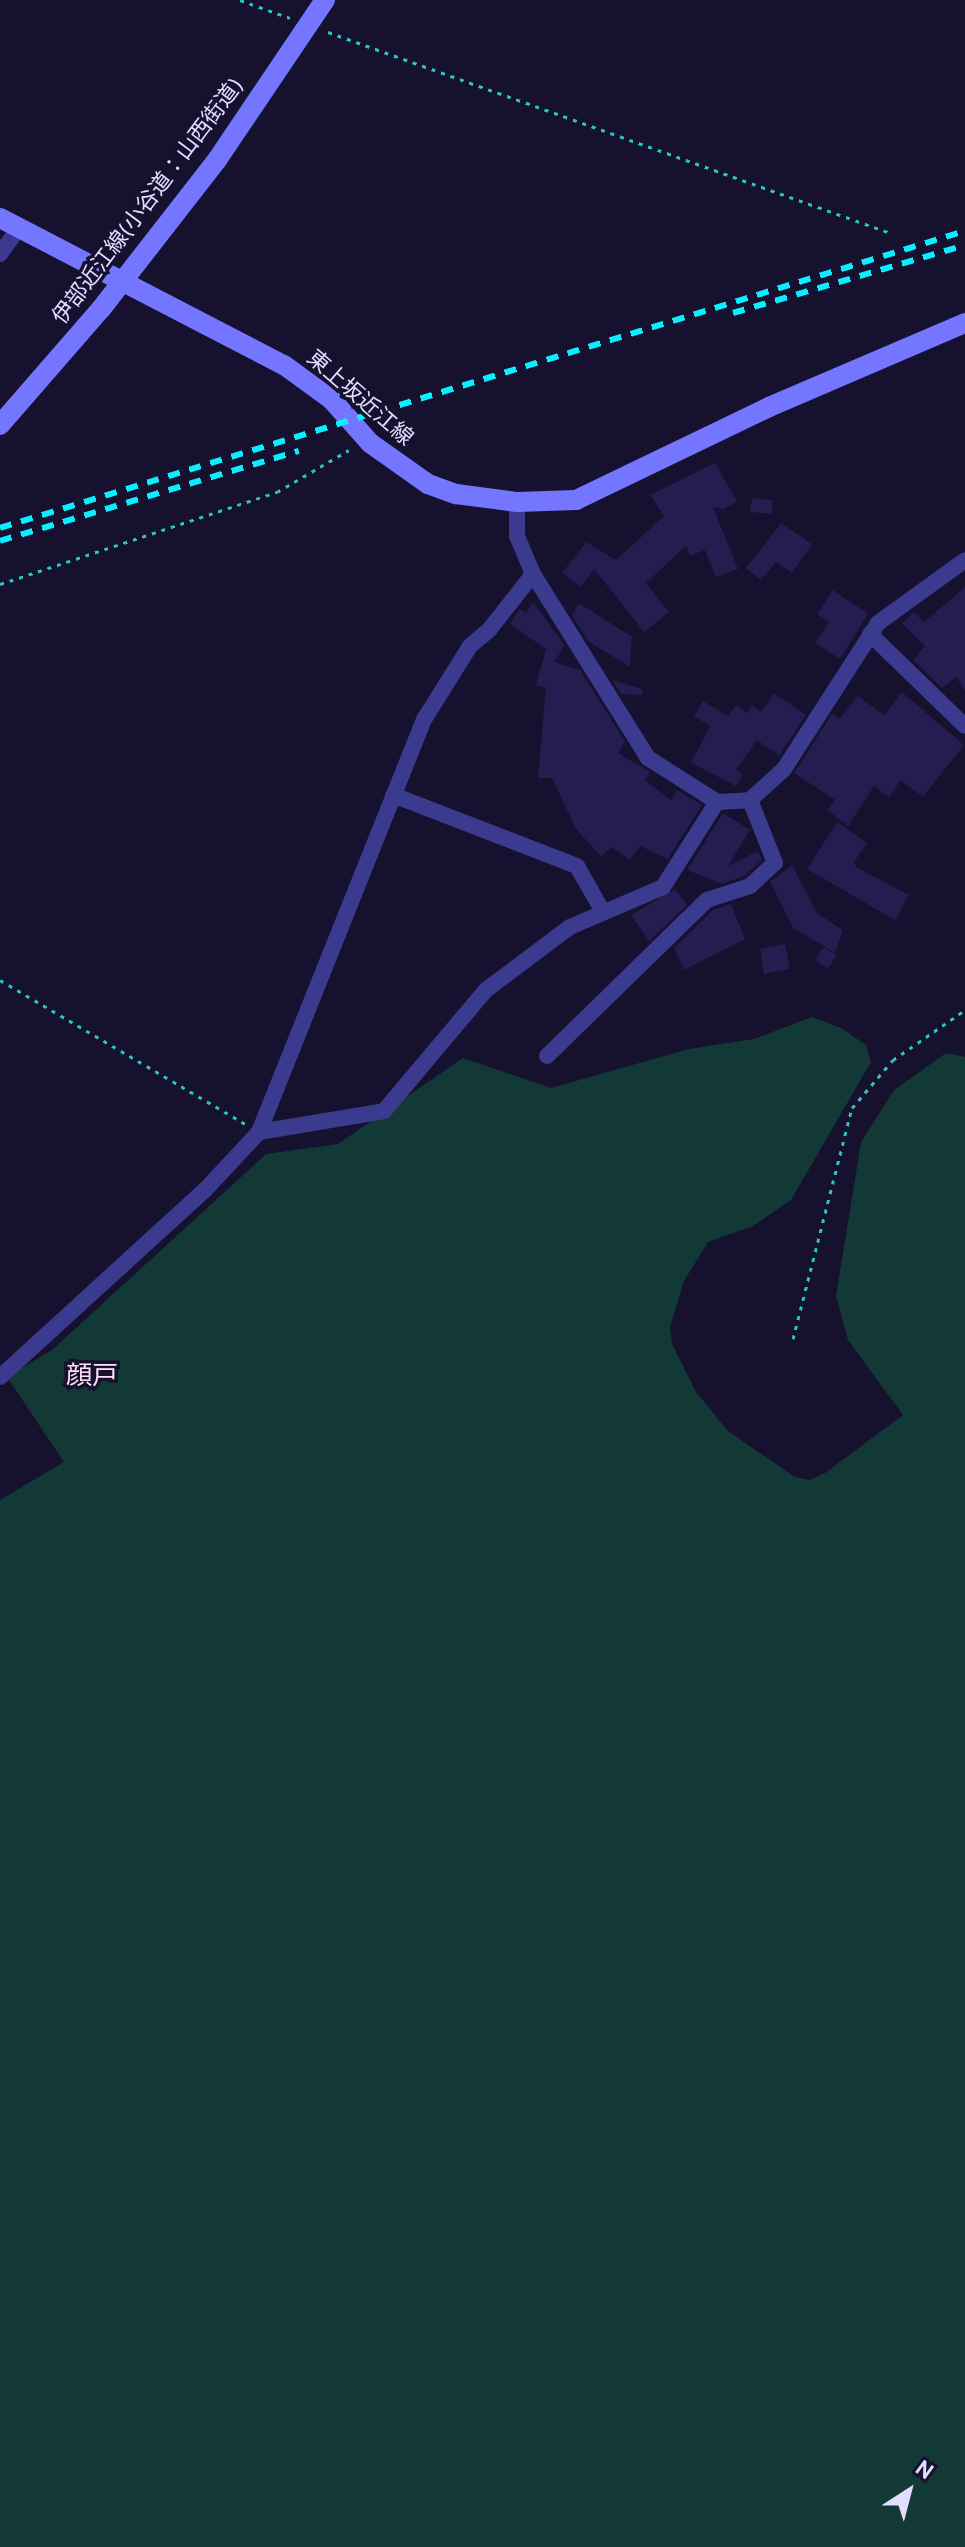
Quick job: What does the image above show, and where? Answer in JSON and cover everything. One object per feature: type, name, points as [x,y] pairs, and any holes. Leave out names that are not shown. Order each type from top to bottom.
[{"type":"main road","name":"伊部近江線(小谷道：山西街道)","points":[[0,425],[122,282],[217,160],[325,0]]},
{"type":"main road","name":"東上坂近江線","points":[[0,218],[284,365],[332,400],[370,443],[428,484],[456,494],[517,502],[576,500],[769,407],[965,323]]},
{"type":"street","points":[[0,254],[19,228]]},
{"type":"street","points":[[517,502],[517,536],[533,574],[648,758],[717,802],[750,800],[784,769],[878,623],[965,560]]},
{"type":"street","points":[[0,1377],[205,1190],[259,1132],[425,718],[470,646],[489,630],[533,574]]},
{"type":"street","points":[[870,634],[965,726]]},
{"type":"street","points":[[393,795],[577,866],[603,912]]},
{"type":"street","points":[[547,1056],[707,900],[750,886],[775,863],[750,800]]},
{"type":"street","points":[[259,1132],[384,1111],[486,990],[570,927],[663,887],[717,802]]},
{"type":"path","points":[[240,0],[893,234]]},
{"type":"path","points":[[0,584],[277,492],[333,455],[370,443]]},
{"type":"path","points":[[0,981],[259,1132]]},
{"type":"path","points":[[793,1339],[852,1108],[893,1060],[965,1010]]},
{"type":"green space","points":[[812,1017],[841,1028],[866,1045],[871,1062],[791,1200],[753,1226],[708,1242],[684,1281],[670,1327],[672,1344],[696,1392],[728,1431],[795,1477],[810,1480],[825,1473],[903,1415],[848,1340],[836,1296],[861,1142],[894,1090],[946,1053],[965,1057],[965,2547],[0,2547],[0,1500],[64,1462],[7,1377],[52,1350],[266,1154],[338,1144],[463,1058],[551,1088],[689,1049],[754,1039]]},
{"type":"building","points":[[715,463],[737,501],[724,509],[713,507],[738,569],[716,577],[705,550],[690,556],[686,546],[646,583],[669,612],[644,632],[594,569],[581,587],[562,573],[586,542],[616,560],[664,516],[650,495]]},
{"type":"building","points":[[752,498],[773,500],[772,514],[750,512]]},
{"type":"building","points":[[781,523],[812,544],[792,573],[776,562],[761,580],[746,568]]},
{"type":"building","points":[[965,587],[965,690],[956,677],[942,688],[913,660],[925,646],[902,623],[914,612],[924,622]]},
{"type":"building","points":[[833,590],[868,614],[840,659],[815,643],[829,622],[817,614]]},
{"type":"building","points":[[533,602],[565,646],[554,662],[580,670],[625,741],[618,753],[650,772],[645,780],[671,800],[677,790],[702,805],[668,859],[640,846],[630,860],[612,847],[601,856],[576,829],[552,778],[538,778],[546,688],[536,685],[546,649],[510,624],[520,609],[526,613]]},
{"type":"building","points":[[579,603],[632,637],[630,667],[588,641],[572,615]]},
{"type":"building","points":[[612,680],[643,689],[642,695],[621,694]]},
{"type":"building","points":[[902,692],[964,745],[923,797],[901,780],[889,797],[874,786],[848,826],[827,810],[835,800],[794,773],[832,714],[840,719],[858,696],[884,715]]},
{"type":"building","points":[[774,693],[806,715],[779,756],[757,740],[736,770],[743,774],[736,786],[691,763],[710,726],[694,716],[703,701],[728,716],[736,705],[747,713],[752,705],[761,712]]},
{"type":"building","points":[[723,813],[750,830],[728,866],[758,851],[762,860],[744,876],[722,884],[687,870]]},
{"type":"building","points":[[837,822],[867,843],[854,862],[856,867],[909,895],[895,920],[807,869]]},
{"type":"building","points":[[792,865],[817,913],[843,930],[835,953],[793,928],[770,882]]},
{"type":"building","points":[[675,889],[687,905],[649,941],[631,915]]},
{"type":"building","points":[[731,904],[745,939],[684,970],[674,948],[713,910]]},
{"type":"building","points":[[785,944],[790,969],[764,974],[760,949]]},
{"type":"building","points":[[823,947],[837,955],[828,969],[815,960]]},
{"type":"railway","points":[[0,528],[965,231]]},
{"type":"railway","points":[[733,313],[965,245]]},
{"type":"railway","points":[[0,541],[299,451]]},
{"type":"district","name":"顔戸","points":[[92,1378]]}]
